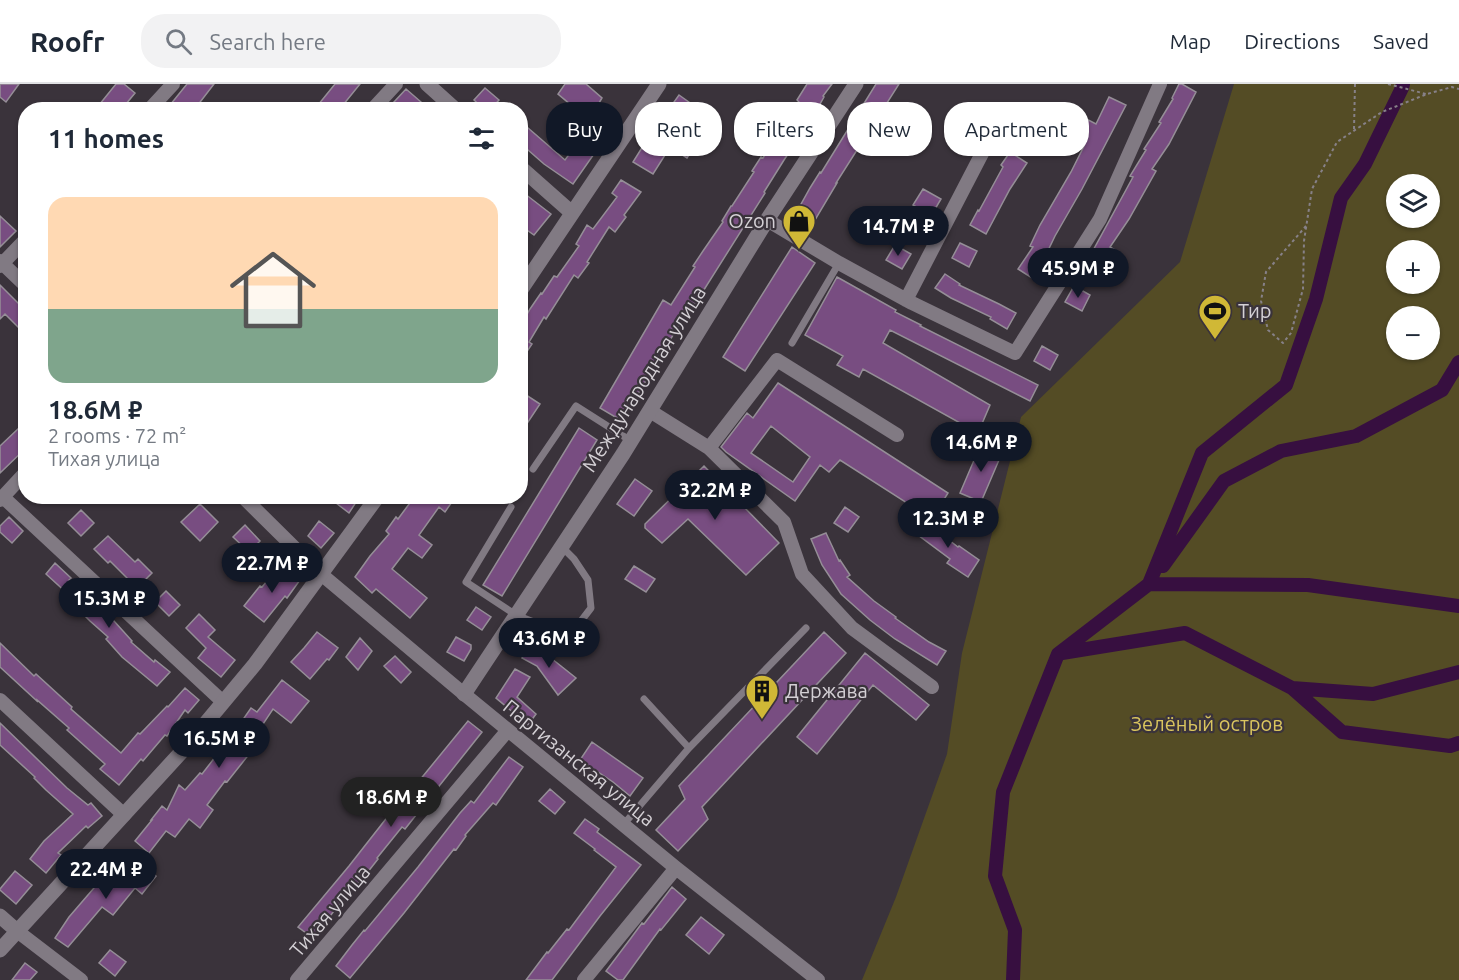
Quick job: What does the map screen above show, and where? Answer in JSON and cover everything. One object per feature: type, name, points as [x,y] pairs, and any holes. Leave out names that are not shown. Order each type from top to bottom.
[{"type":"street","points":[[156,102],[173,84]]},
{"type":"street","points":[[379,102],[396,84]]},
{"type":"street","points":[[427,84],[447,102]]},
{"type":"street","points":[[528,279],[659,84]]},
{"type":"street","name":"Международная улица","points":[[464,694],[631,441],[767,220],[856,84]]},
{"type":"street","points":[[767,220],[906,300],[1015,353],[1100,219],[1160,84]]},
{"type":"street","points":[[906,300],[981,156]]},
{"type":"street","points":[[528,174],[573,213]]},
{"type":"street","points":[[18,247],[1,264],[18,279]]},
{"type":"street","points":[[709,448],[777,360],[897,435]]},
{"type":"street","points":[[650,411],[709,448],[784,522],[802,574],[852,628],[932,687]]},
{"type":"street","points":[[18,481],[2,498],[223,702]]},
{"type":"street","name":"Партизанская улица","points":[[250,504],[321,574],[464,694],[676,868],[818,980]]},
{"type":"street","points":[[0,950],[184,748],[255,664],[372,504]]},
{"type":"street","points":[[0,700],[124,815]]},
{"type":"street","name":"Тихая улица","points":[[297,980],[508,730]]},
{"type":"street","points":[[584,980],[676,868]]},
{"type":"street","points":[[0,916],[81,980]]},
{"type":"lane","points":[[792,343],[839,263]]},
{"type":"lane","points":[[533,469],[576,406],[631,441]]},
{"type":"lane","points":[[511,507],[466,582],[516,615],[554,630],[578,625],[591,608],[588,580],[574,559],[562,547]]},
{"type":"lane","points":[[624,824],[689,748],[806,628]]},
{"type":"lane","points":[[644,699],[689,748]]},
{"type":"path","points":[[1354,131],[1355,84]]},
{"type":"path","points":[[1388,84],[1427,94]]},
{"type":"path","points":[[1306,226],[1266,272],[1261,302],[1268,330],[1283,343],[1291,333],[1303,289],[1304,241],[1311,189],[1337,142],[1382,112],[1400,104],[1452,87],[1459,89]]},
{"type":"green space","name":"Зелёный остров","points":[[1234,84],[1459,84],[1459,980],[862,980],[896,897],[947,754],[962,653],[1021,417],[1180,262]]},
{"type":"building","points":[[0,84],[19,84],[6,102],[0,97]]},
{"type":"building","points":[[116,84],[124,84],[135,93],[128,102],[101,102]]},
{"type":"building","points":[[187,84],[214,84],[200,102],[172,102]]},
{"type":"building","points":[[335,84],[360,84],[345,102],[320,102]]},
{"type":"building","points":[[565,84],[586,84],[602,98],[600,102],[568,102],[558,94]]},
{"type":"building","points":[[807,84],[832,84],[821,102],[799,102],[797,100]]},
{"type":"building","points":[[876,84],[899,84],[888,102],[865,102]]},
{"type":"building","points":[[1179,84],[1196,92],[1169,144],[1152,169],[1156,171],[1110,247],[1115,250],[1106,265],[1090,256],[1133,177],[1130,176],[1146,150],[1144,149],[1161,123],[1159,122]]},
{"type":"building","points":[[485,88],[499,100],[497,102],[476,102],[474,100]]},
{"type":"building","points":[[406,89],[421,102],[394,102]]},
{"type":"building","points":[[679,95],[689,102],[674,102]]},
{"type":"building","points":[[1109,97],[1126,105],[1032,278],[1018,269],[1033,247],[1030,246],[1040,225],[1079,156],[1089,156],[1089,120],[1096,124]]},
{"type":"building","points":[[528,128],[546,144],[546,156],[560,156],[565,160],[568,156],[593,156],[573,184],[528,150]]},
{"type":"building","points":[[847,131],[847,156],[853,156],[812,225],[795,215],[820,172],[832,156],[835,156],[835,150]]},
{"type":"building","points":[[637,156],[664,156],[653,174],[633,162]]},
{"type":"building","points":[[764,156],[787,156],[695,304],[692,303],[622,421],[600,408],[663,300],[671,305],[695,267],[693,266],[754,172],[752,171],[761,157]]},
{"type":"building","points":[[1007,156],[1016,156],[1027,163],[986,234],[970,225],[1003,167],[1001,165]]},
{"type":"building","points":[[621,180],[641,192],[615,232],[609,227],[578,278],[574,275],[546,319],[544,317],[529,342],[532,344],[528,350],[528,313],[579,246],[576,244],[587,225],[593,229],[617,197],[612,193]]},
{"type":"building","points":[[923,189],[941,199],[931,216],[913,205]]},
{"type":"building","points":[[528,196],[551,214],[534,235],[528,231]]},
{"type":"building","points":[[0,216],[16,231],[0,247]]},
{"type":"building","points":[[960,243],[977,251],[969,267],[952,258]]},
{"type":"building","points":[[895,245],[911,254],[902,269],[886,260]]},
{"type":"building","points":[[792,247],[815,263],[745,371],[723,357]]},
{"type":"building","points":[[945,274],[959,285],[1016,313],[1007,329],[990,319],[991,317],[935,288]]},
{"type":"building","points":[[837,277],[920,326],[1038,385],[1030,401],[890,330],[883,343],[990,405],[978,433],[863,369],[859,377],[837,365],[843,356],[805,335]]},
{"type":"building","points":[[0,285],[18,303],[18,327],[5,314],[0,319]]},
{"type":"building","points":[[1074,286],[1090,295],[1082,311],[1065,302]]},
{"type":"building","points":[[1042,346],[1058,355],[1050,370],[1034,361]]},
{"type":"building","points":[[778,383],[948,493],[932,519],[840,460],[829,472],[820,465],[795,501],[721,447],[747,413],[753,418]],"holes":[[[771,426],[810,457],[793,482],[751,453]]]},
{"type":"building","points":[[528,396],[540,404],[528,422]]},
{"type":"building","points":[[579,428],[597,440],[502,596],[483,585]]},
{"type":"building","points":[[18,429],[18,456],[0,473],[0,446]]},
{"type":"building","points":[[981,444],[1002,453],[981,502],[960,493]]},
{"type":"building","points":[[704,466],[779,543],[746,575],[688,519],[662,543],[645,528],[645,524]]},
{"type":"building","points":[[635,479],[652,491],[634,516],[617,504]]},
{"type":"building","points":[[200,504],[218,522],[200,541],[181,522]]},
{"type":"building","points":[[337,504],[355,504],[349,513]]},
{"type":"building","points":[[409,504],[450,504],[445,512],[439,507],[419,535],[432,545],[422,558],[408,548],[392,569],[427,598],[410,618],[376,589],[372,593],[355,577],[389,534],[386,531],[396,517],[398,519]]},
{"type":"building","points":[[845,507],[859,517],[848,532],[834,523]]},
{"type":"building","points":[[81,510],[94,523],[81,536],[68,523]]},
{"type":"building","points":[[9,517],[23,531],[12,543],[0,532],[0,526]]},
{"type":"building","points":[[923,520],[979,560],[968,577],[947,563],[950,559],[914,532]]},
{"type":"building","points":[[319,521],[334,533],[321,548],[308,536]]},
{"type":"building","points":[[245,525],[260,541],[249,552],[233,537]]},
{"type":"building","points":[[826,533],[839,561],[850,575],[847,577],[895,618],[946,651],[937,665],[895,639],[841,594],[822,565],[811,539]]},
{"type":"building","points":[[108,536],[135,562],[138,559],[152,573],[137,588],[110,561],[108,563],[94,549]]},
{"type":"building","points":[[55,563],[71,578],[69,580],[114,621],[131,642],[154,662],[155,660],[170,672],[157,686],[122,657],[106,639],[108,637],[67,598],[70,596],[46,574]]},
{"type":"building","points":[[280,566],[300,580],[287,598],[285,596],[264,622],[244,606]]},
{"type":"building","points":[[634,566],[655,579],[646,592],[625,579]]},
{"type":"building","points":[[166,591],[180,605],[169,616],[155,602]]},
{"type":"building","points":[[476,607],[491,617],[482,630],[467,620]]},
{"type":"building","points":[[199,614],[215,630],[208,637],[235,660],[221,677],[198,658],[206,648],[186,628]]},
{"type":"building","points":[[317,632],[338,648],[310,679],[291,662]]},
{"type":"building","name":"Держава","points":[[824,632],[846,653],[702,807],[708,819],[678,851],[656,830],[685,799],[679,786]]},
{"type":"building","points":[[456,637],[471,645],[464,661],[447,652]]},
{"type":"building","points":[[360,638],[372,651],[358,670],[346,657]]},
{"type":"building","points":[[0,643],[121,753],[138,733],[140,734],[185,688],[199,700],[188,713],[185,710],[167,736],[165,735],[143,761],[141,759],[119,785],[100,769],[105,764],[67,730],[69,728],[0,667]]},
{"type":"building","points":[[532,643],[576,678],[558,695],[537,666],[522,658]]},
{"type":"building","points":[[865,653],[929,705],[916,720],[873,685],[817,754],[797,737]]},
{"type":"building","points":[[395,656],[411,672],[401,683],[384,666]]},
{"type":"building","points":[[515,669],[530,677],[517,697],[536,714],[528,725],[496,698]]},
{"type":"building","points":[[282,680],[309,701],[291,723],[273,709],[249,745],[254,748],[207,805],[213,810],[200,828],[189,819],[175,837],[166,831],[149,853],[135,841],[151,820],[162,806],[167,810],[179,785],[185,790],[200,773],[202,774],[251,708],[257,712]]},
{"type":"building","points":[[468,721],[482,732],[405,829],[402,827],[313,938],[298,927],[400,801]]},
{"type":"building","points":[[0,723],[67,788],[88,805],[91,803],[102,816],[88,828],[86,826],[58,853],[61,855],[46,873],[30,859],[44,841],[73,814],[0,745]]},
{"type":"building","points":[[592,742],[643,778],[630,796],[580,760]]},
{"type":"building","points":[[509,757],[523,767],[496,805],[493,803],[465,835],[456,850],[454,849],[350,978],[336,966],[460,813],[471,801],[474,803]]},
{"type":"building","points":[[550,789],[565,802],[555,814],[539,801]]},
{"type":"building","points":[[585,819],[599,829],[597,832],[641,865],[552,980],[526,980],[547,952],[567,929],[569,930],[616,867],[574,833]]},
{"type":"building","points":[[134,858],[156,876],[142,894],[135,888],[113,915],[102,907],[68,947],[55,938],[69,917],[100,881],[109,888]]},
{"type":"building","points":[[15,871],[32,885],[16,904],[0,890]]},
{"type":"building","points":[[672,887],[686,899],[660,929],[623,980],[618,980],[606,971]]},
{"type":"building","points":[[701,917],[724,935],[709,954],[686,935]]},
{"type":"building","points":[[110,950],[126,962],[115,976],[99,963]]},
{"type":"building","points":[[25,963],[37,972],[30,980],[12,980]]},
{"type":"waterway","points":[[1013,980],[1015,930],[995,876],[1003,792],[1058,654],[1149,584],[1202,453],[1286,385],[1316,299],[1341,198],[1365,164],[1403,84]]},
{"type":"waterway","points":[[1163,566],[1224,481],[1281,451],[1356,436],[1442,390],[1459,362]]},
{"type":"waterway","points":[[1149,584],[1308,585],[1459,606]]},
{"type":"waterway","points":[[1062,653],[1185,633],[1292,688],[1373,694],[1459,672]]},
{"type":"waterway","points":[[1292,688],[1342,732],[1450,746],[1459,743]]},
{"type":"place","name":"Ozon","points":[[799,250]]},
{"type":"place","name":"Тир","points":[[1215,340]]},
{"type":"place","name":"Держава","points":[[762,720]]}]
